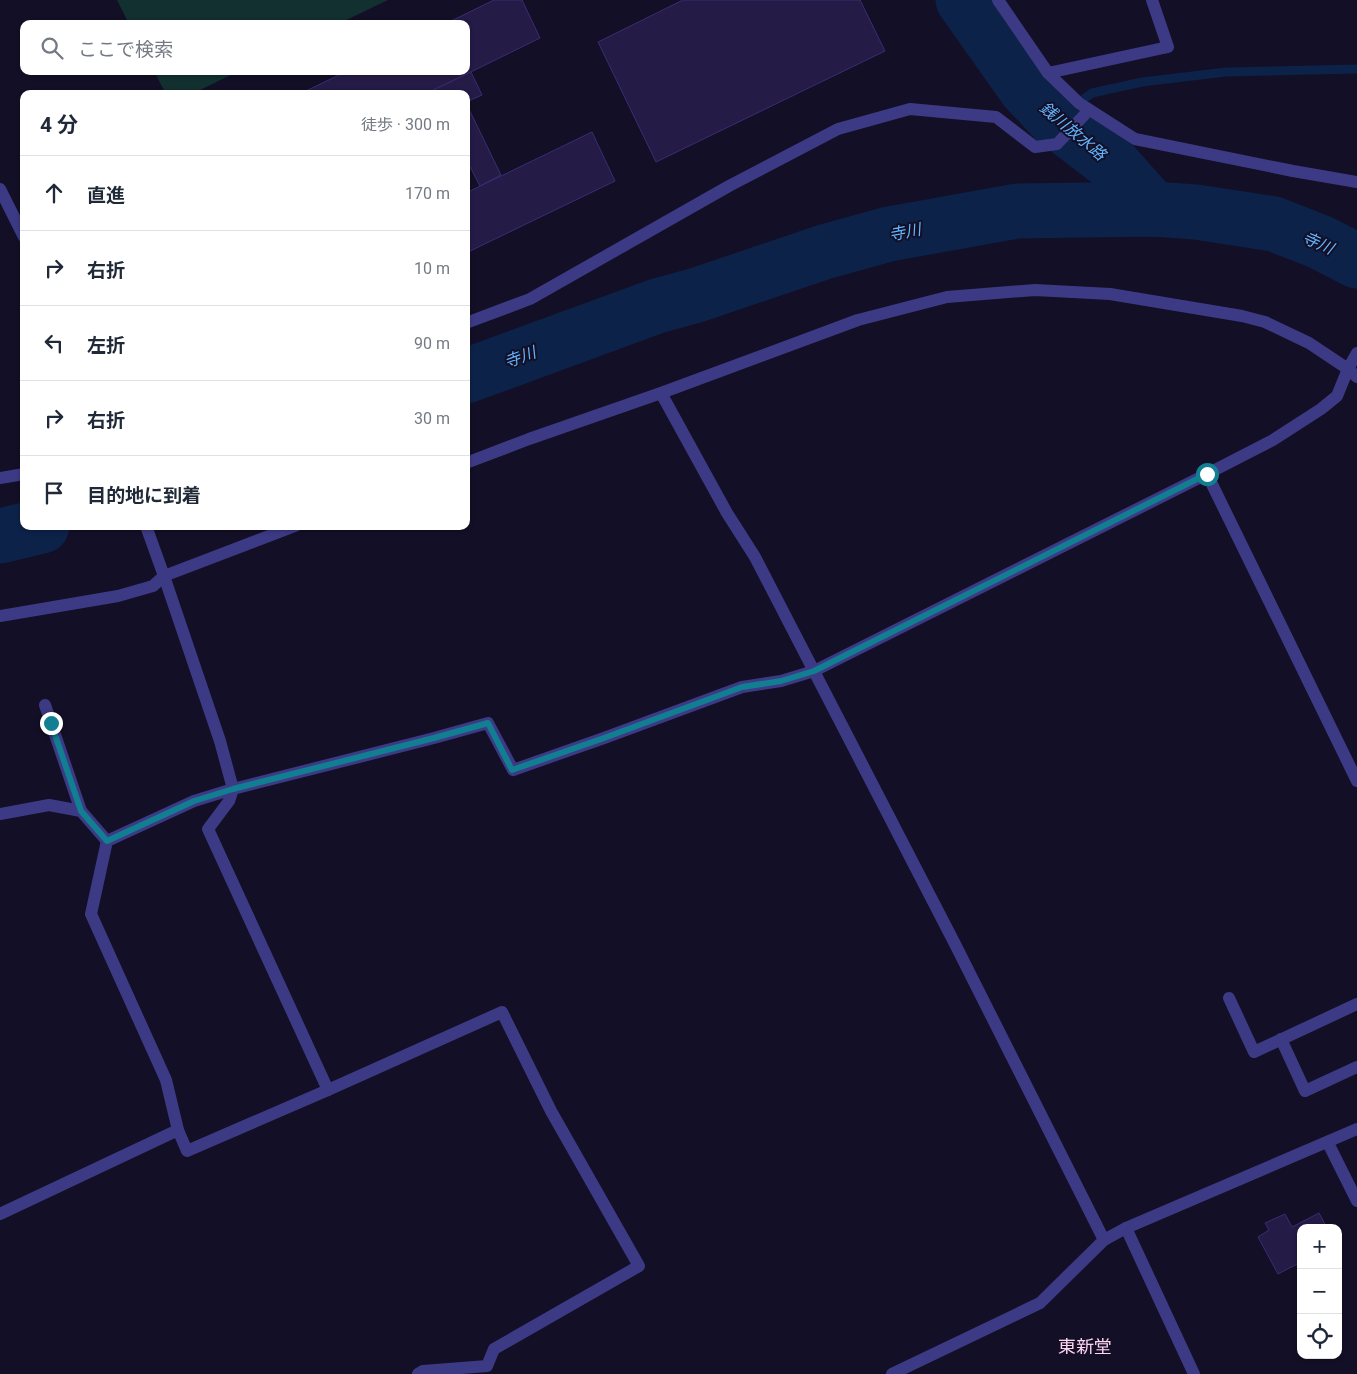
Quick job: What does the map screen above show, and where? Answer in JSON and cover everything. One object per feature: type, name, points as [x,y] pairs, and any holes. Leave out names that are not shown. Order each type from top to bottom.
[{"type":"street","points":[[998,0],[1048,73],[1084,106],[1135,139],[1357,182]]},
{"type":"street","points":[[1048,73],[1168,47],[1152,0]]},
{"type":"street","points":[[470,322],[530,300],[729,186],[838,129],[910,109],[996,117],[1035,147],[1057,144],[1084,106]]},
{"type":"street","points":[[0,189],[20,229]]},
{"type":"street","points":[[470,461],[858,320],[947,297],[1035,290],[1110,294],[1242,316],[1265,322],[1308,343],[1352,373]]},
{"type":"street","points":[[107,841],[194,801],[233,789],[488,723],[512,770],[742,687],[781,681],[814,671],[1273,440],[1321,409],[1337,396],[1352,373],[1357,353]]},
{"type":"street","points":[[660,393],[727,513],[755,557],[955,944],[1104,1240]]},
{"type":"street","points":[[1207,474],[1357,781]]},
{"type":"street","points":[[0,478],[20,475]]},
{"type":"street","points":[[147,530],[220,741],[233,789],[229,801],[208,829],[328,1090]]},
{"type":"street","points":[[0,616],[118,596],[153,586],[164,576],[285,530]]},
{"type":"street","points":[[45,705],[81,811],[107,841]]},
{"type":"street","points":[[0,814],[49,805],[81,811]]},
{"type":"street","points":[[107,841],[91,914],[166,1080],[178,1130],[186,1151],[502,1012],[551,1111],[639,1266],[494,1350],[487,1366],[424,1371],[418,1374]]},
{"type":"street","points":[[1229,998],[1254,1052],[1357,1004]]},
{"type":"street","points":[[1281,1039],[1306,1092],[1357,1068]]},
{"type":"street","points":[[892,1374],[1040,1303],[1104,1240],[1126,1228],[1357,1129]]},
{"type":"street","points":[[0,1214],[178,1130]]},
{"type":"street","points":[[1328,1143],[1357,1201]]},
{"type":"street","points":[[1126,1228],[1194,1374]]},
{"type":"green space","points":[[117,0],[388,0],[346,20],[127,20]]},
{"type":"green space","points":[[156,75],[231,75],[200,90],[164,90]]},
{"type":"building","points":[[494,0],[522,0],[540,38],[470,72],[470,20],[453,20]]},
{"type":"building","points":[[683,0],[860,0],[885,51],[656,162],[598,42]]},
{"type":"building","points":[[470,72],[482,95],[470,100],[470,90],[433,90],[465,75],[470,75]]},
{"type":"building","points":[[339,75],[465,75],[434,90],[308,90]]},
{"type":"building","points":[[470,111],[501,175],[480,186],[470,167]]},
{"type":"building","points":[[592,132],[615,181],[470,251],[470,191]]},
{"type":"building","points":[[1319,1213],[1325,1224],[1298,1224]]},
{"type":"building","points":[[1285,1214],[1292,1227],[1297,1224],[1297,1264],[1278,1274],[1258,1237],[1269,1230],[1265,1223]]},
{"type":"waterway","name":"銭川放水路","points":[[963,0],[1026,89],[1055,120],[1114,165],[1153,209]]},
{"type":"waterway","points":[[1055,120],[1092,93],[1142,82],[1226,72],[1357,69]]},
{"type":"waterway","name":"寺川","points":[[470,375],[657,306],[697,295],[824,252],[889,234],[1017,211],[1153,209],[1196,212],[1274,224],[1320,242],[1357,261]]},
{"type":"waterway","name":"寺川","points":[[0,536],[25,530]]},
{"type":"district","name":"東新堂","points":[[1085,1346]]},
{"type":"route","points":[[51,723],[81,811],[107,841],[194,801],[233,789],[488,723],[512,770],[742,687],[781,681],[814,671],[1207,474]]}]
